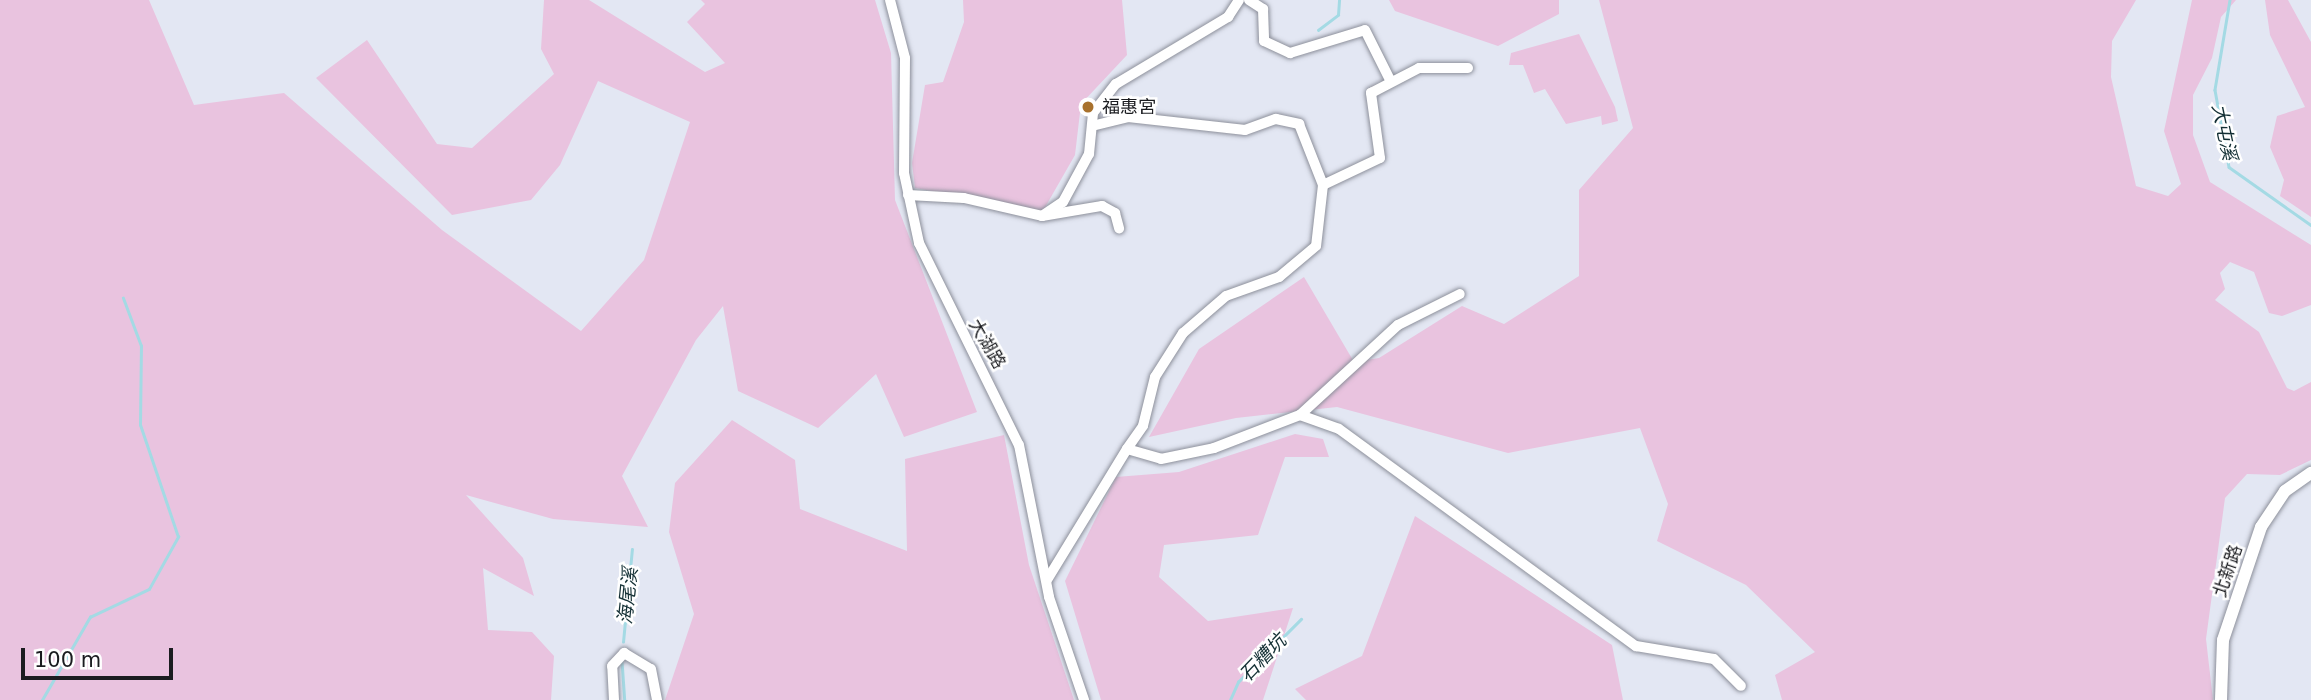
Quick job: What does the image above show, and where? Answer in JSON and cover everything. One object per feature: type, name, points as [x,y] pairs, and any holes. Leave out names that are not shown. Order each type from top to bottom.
[{"type":"main road","name":"北新路","points":[[2221,700],[2223,640],[2261,527],[2285,491],[2311,473]]},
{"type":"street","name":"大湖路","points":[[890,0],[905,58],[908,195],[925,256],[1019,445],[1047,580],[1084,700]]},
{"type":"street","points":[[1042,215],[1063,202],[1090,153],[1093,113],[1116,84],[1228,17],[1238,0]]},
{"type":"street","points":[[1249,0],[1262,9],[1264,41],[1290,53],[1365,30],[1390,80]]},
{"type":"street","points":[[1323,185],[1380,158],[1371,93],[1390,80],[1419,68],[1468,68]]},
{"type":"street","points":[[1047,580],[1143,426],[1151,385],[1183,333],[1226,296],[1279,277],[1316,246],[1323,185],[1299,124],[1276,119],[1245,130],[1128,117],[1092,126]]},
{"type":"street","points":[[908,195],[964,198],[1042,215],[1102,206],[1115,213],[1119,228]]},
{"type":"street","points":[[1127,449],[1161,459],[1214,448],[1300,415],[1398,325],[1460,294]]},
{"type":"street","points":[[1300,415],[1339,429],[1399,478],[1545,574],[1617,634],[1656,652],[1714,659],[1741,686]]},
{"type":"street","points":[[614,700],[612,666],[624,653],[652,669],[657,700]]},
{"type":"shaded area","points":[[0,0],[149,0],[194,105],[284,93],[442,230],[581,331],[644,260],[690,122],[598,81],[560,165],[531,200],[452,215],[316,78],[367,40],[437,144],[472,148],[554,74],[541,49],[544,0],[589,0],[705,72],[725,63],[687,22],[705,4],[701,0],[875,0],[891,53],[895,200],[977,412],[904,437],[876,374],[818,428],[738,391],[723,306],[696,340],[622,476],[648,527],[553,519],[466,495],[523,558],[534,596],[483,568],[488,630],[532,632],[554,656],[551,700],[0,700]]},
{"type":"shaded area","points":[[963,0],[1122,0],[1127,55],[1081,104],[1075,155],[1043,211],[915,188],[912,163],[925,85],[943,82],[964,22]]},
{"type":"shaded area","points":[[1389,0],[1559,0],[1559,14],[1498,46],[1395,11]]},
{"type":"shaded area","points":[[1599,0],[2136,0],[2112,41],[2111,77],[2136,186],[2168,196],[2181,184],[2164,131],[2192,0],[2236,0],[2221,17],[2212,58],[2193,95],[2193,135],[2210,182],[2311,245],[2311,305],[2282,316],[2269,313],[2254,272],[2230,262],[2220,273],[2225,289],[2215,300],[2259,332],[2287,388],[2294,391],[2311,382],[2311,460],[2280,475],[2247,474],[2225,498],[2206,639],[2213,700],[1782,700],[1775,675],[1815,652],[1746,585],[1657,541],[1668,504],[1640,428],[1508,453],[1337,407],[1236,418],[1149,437],[1199,349],[1304,277],[1354,362],[1379,358],[1462,306],[1504,324],[1579,276],[1579,190],[1633,128]]},
{"type":"shaded area","points":[[2265,0],[2288,0],[2311,42],[2311,217],[2280,196],[2284,180],[2270,147],[2277,116],[2305,107],[2270,35]]},
{"type":"shaded area","points":[[1579,34],[1615,107],[1618,121],[1602,125],[1601,116],[1566,124],[1545,89],[1534,93],[1523,65],[1509,65],[1511,53]]},
{"type":"shaded area","points":[[732,420],[795,460],[800,509],[907,551],[905,459],[1004,435],[1029,565],[1074,700],[665,700],[694,614],[669,532],[675,483]]},
{"type":"shaded area","points":[[1295,434],[1323,439],[1329,457],[1285,457],[1258,535],[1164,545],[1159,577],[1208,621],[1293,608],[1263,700],[1101,700],[1065,581],[1116,477],[1179,472]]},
{"type":"shaded area","points":[[1415,516],[1612,645],[1623,700],[1306,700],[1295,689],[1362,656]]},
{"type":"waterway","points":[[1318,30],[1338,15],[1339,0]]},
{"type":"waterway","name":"大屯溪","points":[[2230,0],[2215,90],[2229,167],[2311,225]]},
{"type":"waterway","points":[[42,700],[90,617],[149,589],[178,537],[140,425],[141,346],[123,298]]},
{"type":"waterway","name":"海尾溪","points":[[623,642],[632,549]]},
{"type":"waterway","name":"石糟坑","points":[[1230,700],[1238,682],[1301,619]]},
{"type":"waterway","name":"海尾溪","points":[[622,661],[625,700]]},
{"type":"place","name":"福惠宮","points":[[1088,107]]}]
